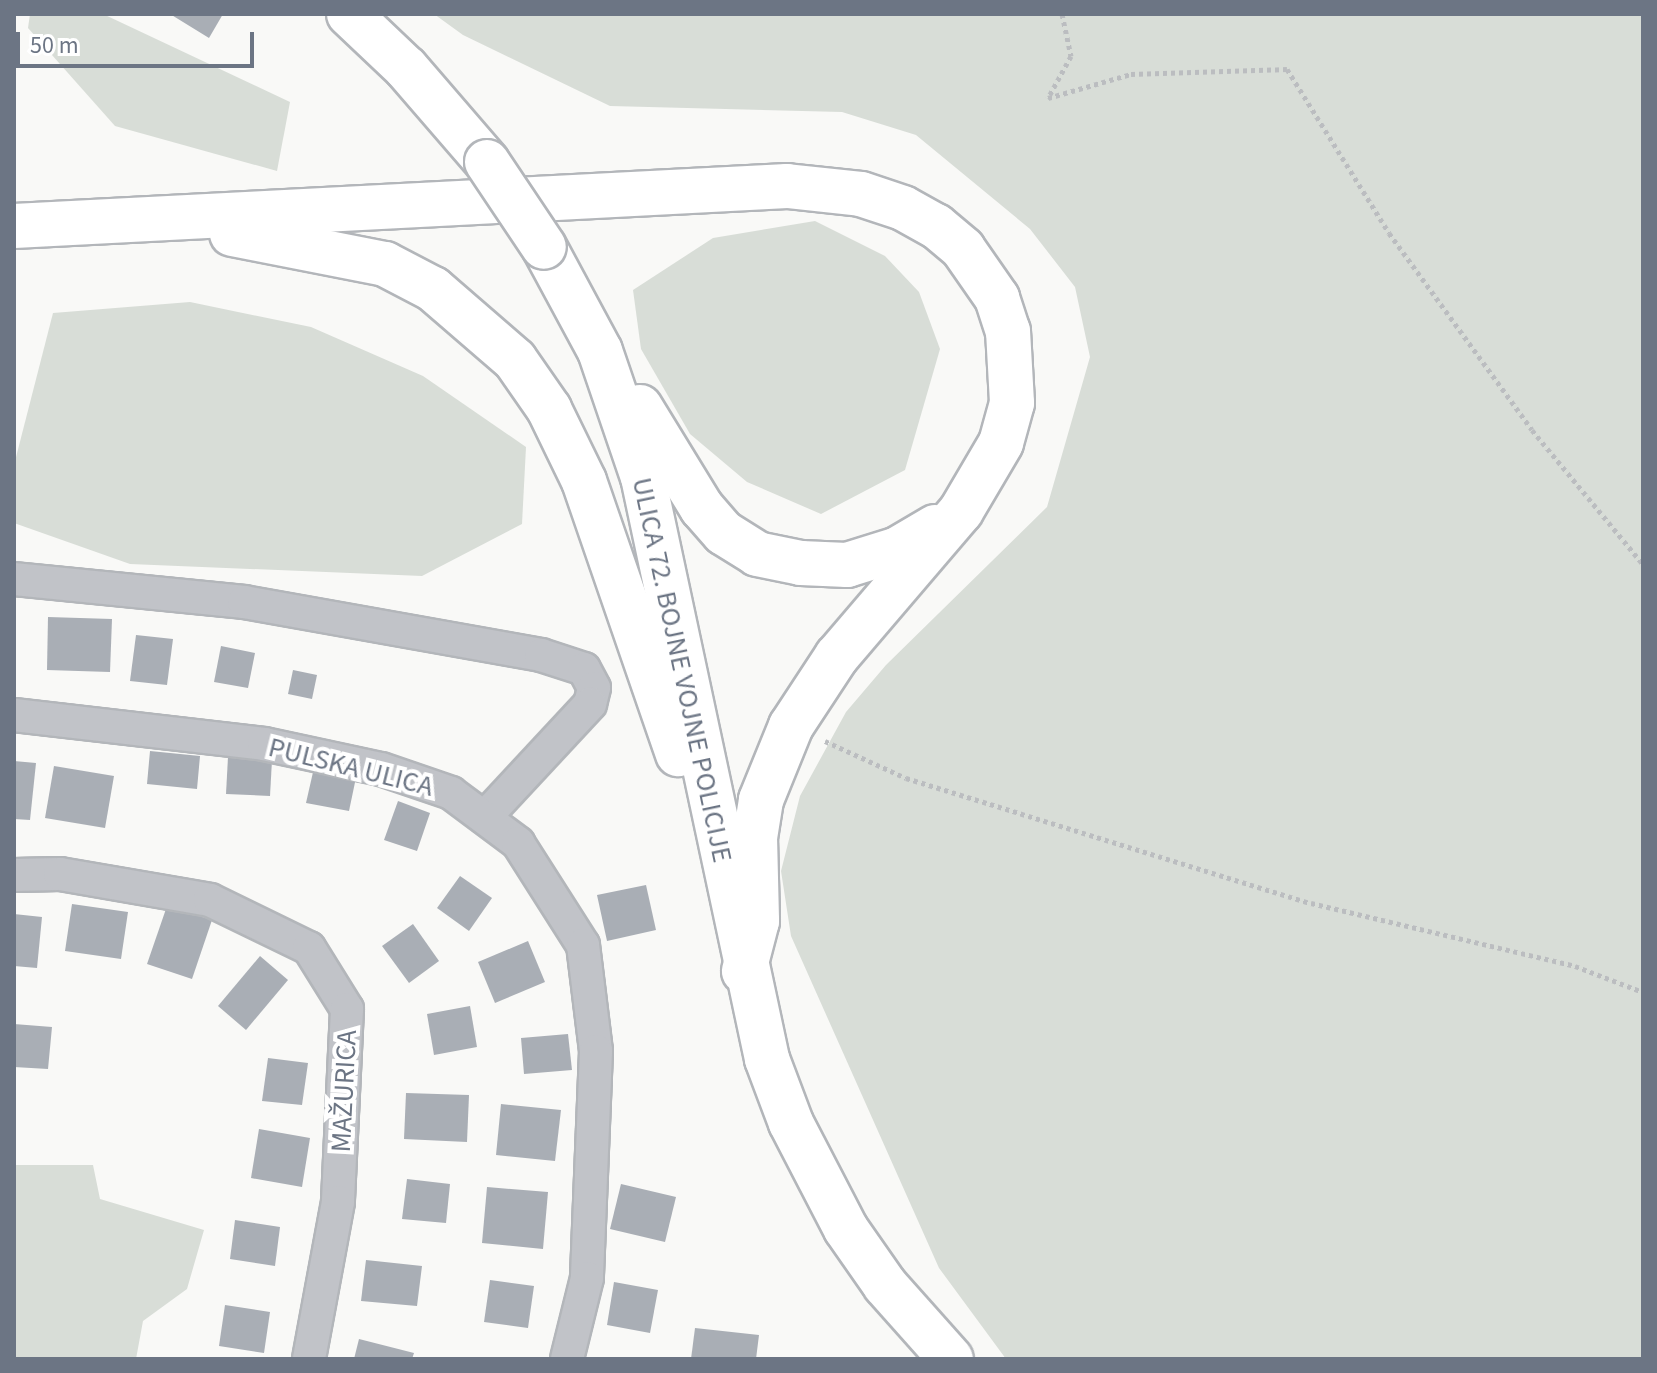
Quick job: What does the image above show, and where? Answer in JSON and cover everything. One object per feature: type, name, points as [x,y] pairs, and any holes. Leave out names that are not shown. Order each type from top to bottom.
[{"type":"main road","name":"ULICA 72. BOJNE VOJNE POLICIJE","points":[[349,14],[406,68],[487,162],[544,247],[600,351],[643,477],[664,561],[710,809],[744,971],[767,1059],[813,1169],[885,1285],[951,1359]]},
{"type":"main road","points":[[14,226],[787,186],[861,194],[903,208],[936,226],[963,249],[997,298],[1008,331],[1014,366],[1012,403],[1001,443],[961,511],[837,656],[791,726],[761,800],[755,837],[757,921],[744,971]]},
{"type":"main road","points":[[163,220],[385,264],[444,297],[515,360],[549,409],[584,481],[683,767],[710,809]]},
{"type":"main road","points":[[600,351],[639,406],[682,483],[724,533],[757,554],[801,563],[847,565],[898,549],[961,511]]},
{"type":"street","points":[[14,579],[244,602],[541,655],[584,669],[594,688],[590,704],[487,815]]},
{"type":"street","name":"PULSKA ULICA","points":[[14,715],[264,744],[381,769],[451,793],[487,815],[518,843],[583,945],[596,1051],[587,1278],[567,1359]]},
{"type":"street","name":"MAŽURICA","points":[[14,875],[60,874],[210,900],[309,948],[347,1009],[338,1202],[309,1359]]},
{"type":"path","points":[[1062,14],[1071,56],[1048,98],[1131,74],[1287,69],[1389,233],[1532,430],[1643,564]]},
{"type":"path","points":[[791,726],[906,778],[1311,903],[1575,966],[1643,992]]},
{"type":"shaded area","points":[[30,14],[103,14],[290,102],[277,171],[115,126],[28,28]]},
{"type":"shaded area","points":[[434,14],[1643,14],[1643,1359],[1006,1359],[939,1268],[791,936],[781,871],[800,796],[846,712],[886,665],[1047,507],[1090,357],[1075,287],[1030,229],[916,135],[842,112],[610,106],[463,35]]},
{"type":"shaded area","points":[[815,221],[885,256],[919,292],[940,349],[905,470],[821,514],[747,482],[690,434],[641,349],[633,290],[713,238]]},
{"type":"shaded area","points":[[190,302],[311,327],[423,376],[526,447],[522,524],[422,576],[130,564],[14,523],[14,465],[53,313]]},
{"type":"shaded area","points":[[14,1165],[93,1165],[100,1199],[204,1230],[187,1289],[143,1321],[136,1359],[14,1359]]},
{"type":"building","points":[[170,14],[223,14],[209,38]]},
{"type":"building","points":[[48,617],[112,619],[110,672],[47,670]]},
{"type":"building","points":[[136,635],[173,639],[167,685],[130,681]]},
{"type":"building","points":[[221,646],[255,653],[248,688],[214,682]]},
{"type":"building","points":[[293,670],[317,675],[312,699],[288,694]]},
{"type":"building","points":[[150,751],[200,756],[197,789],[147,784]]},
{"type":"building","points":[[228,757],[272,760],[270,796],[226,794]]},
{"type":"building","points":[[316,759],[358,768],[349,811],[306,803]]},
{"type":"building","points":[[14,761],[36,763],[30,820],[14,819]]},
{"type":"building","points":[[54,766],[114,776],[105,828],[45,818]]},
{"type":"building","points":[[398,801],[430,813],[417,851],[384,840]]},
{"type":"building","points":[[460,876],[492,898],[469,931],[437,908]]},
{"type":"building","points":[[646,885],[656,930],[607,941],[597,895]]},
{"type":"building","points":[[72,904],[128,912],[121,959],[65,951]]},
{"type":"building","points":[[167,906],[212,920],[192,979],[147,964]]},
{"type":"building","points":[[14,914],[42,917],[37,968],[14,966]]},
{"type":"building","points":[[413,924],[439,961],[409,983],[382,946]]},
{"type":"building","points":[[528,941],[545,982],[495,1003],[478,962]]},
{"type":"building","points":[[260,956],[288,980],[246,1030],[218,1006]]},
{"type":"building","points":[[470,1006],[477,1047],[434,1055],[427,1014]]},
{"type":"building","points":[[14,1024],[52,1027],[48,1069],[14,1067]]},
{"type":"building","points":[[568,1034],[572,1070],[524,1074],[521,1038]]},
{"type":"building","points":[[268,1058],[308,1063],[302,1105],[262,1101]]},
{"type":"building","points":[[406,1093],[469,1095],[467,1142],[404,1139]]},
{"type":"building","points":[[501,1104],[561,1110],[555,1161],[496,1155]]},
{"type":"building","points":[[259,1129],[310,1138],[302,1187],[251,1178]]},
{"type":"building","points":[[407,1179],[450,1184],[446,1223],[402,1219]]},
{"type":"building","points":[[621,1184],[676,1197],[665,1242],[610,1229]]},
{"type":"building","points":[[487,1187],[548,1192],[543,1249],[482,1243]]},
{"type":"building","points":[[235,1220],[280,1227],[275,1266],[230,1259]]},
{"type":"building","points":[[366,1260],[422,1266],[417,1306],[361,1301]]},
{"type":"building","points":[[490,1280],[534,1286],[528,1328],[484,1322]]},
{"type":"building","points":[[614,1282],[658,1290],[650,1333],[607,1325]]},
{"type":"building","points":[[225,1305],[270,1312],[264,1353],[219,1346]]},
{"type":"building","points":[[695,1328],[759,1335],[756,1359],[691,1359]]},
{"type":"building","points":[[359,1339],[414,1353],[412,1359],[354,1359]]}]
